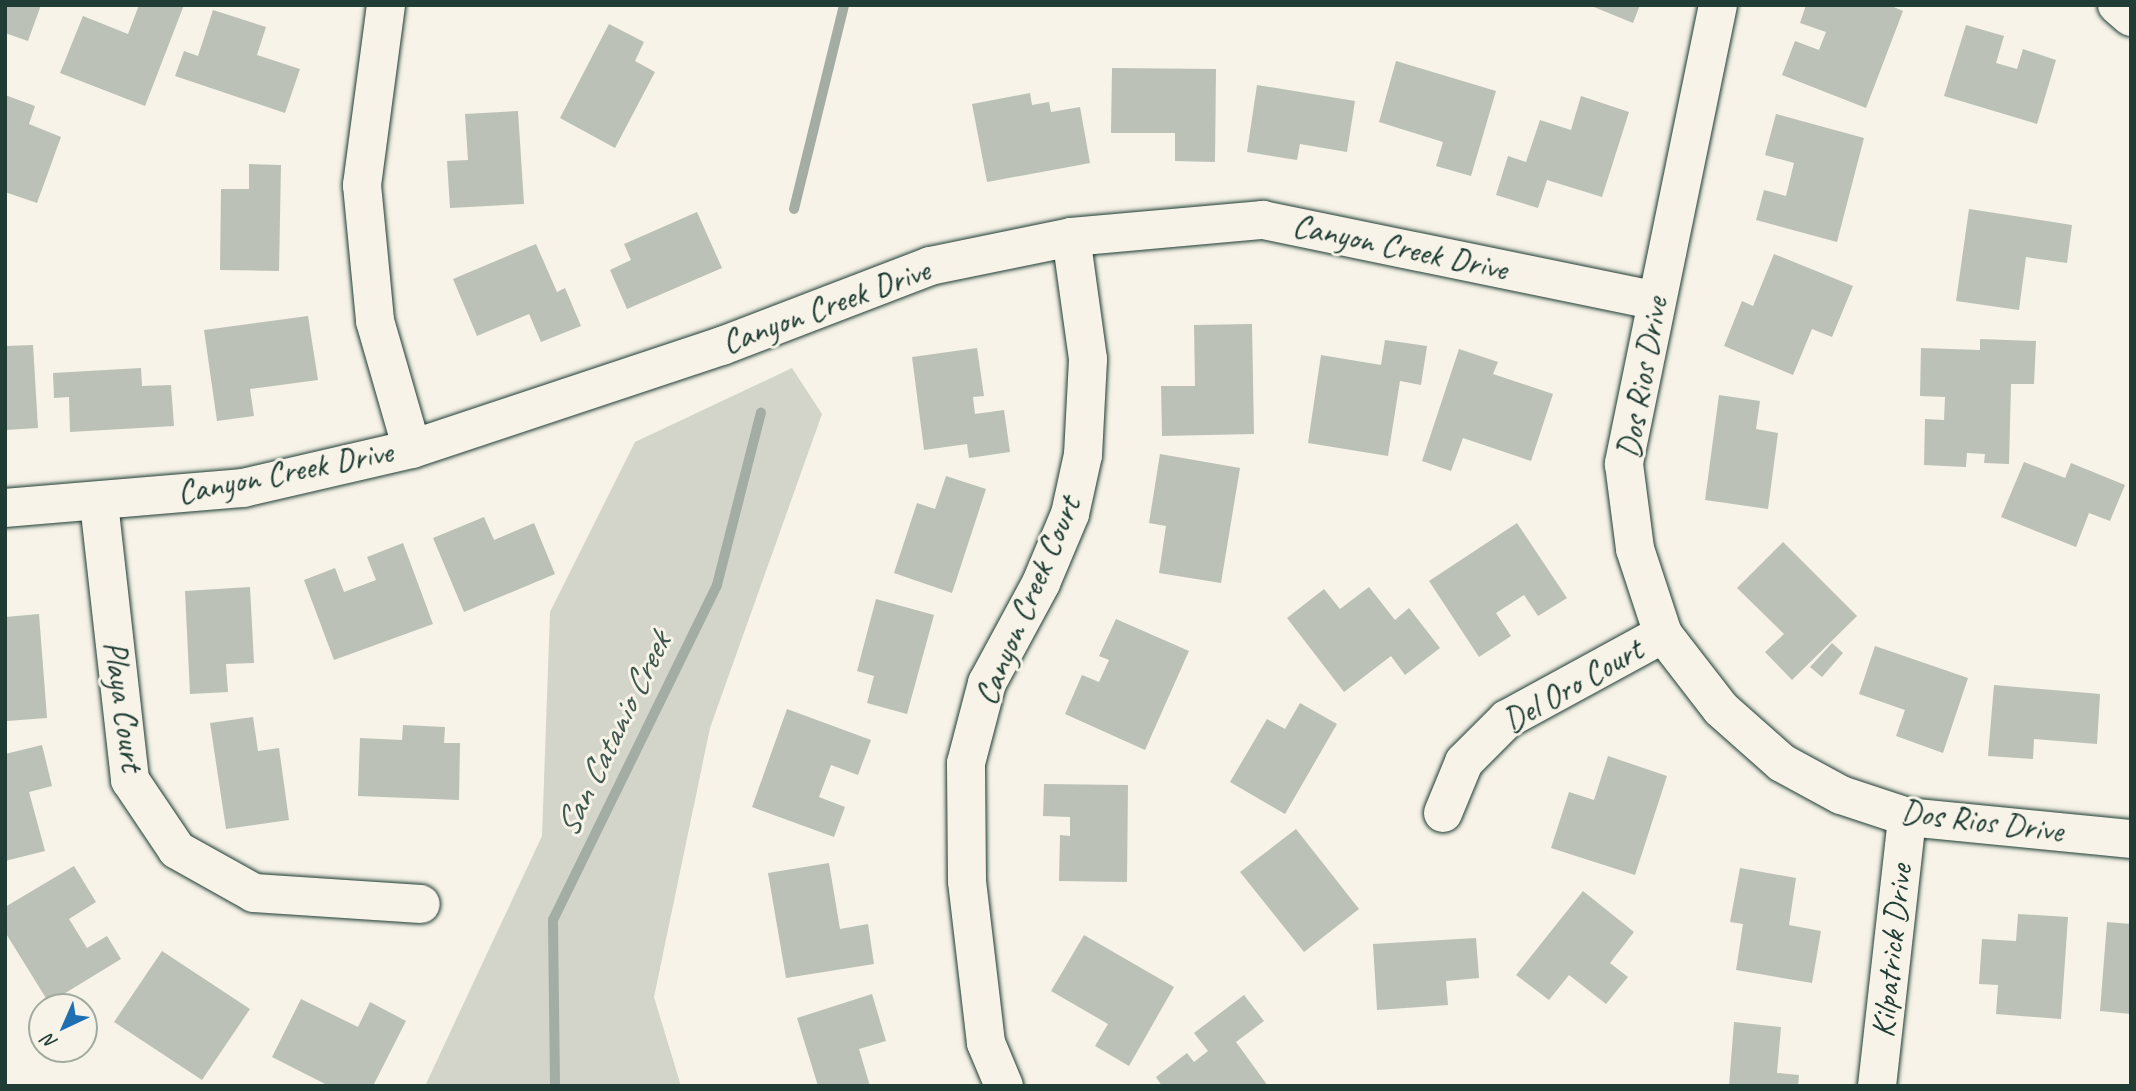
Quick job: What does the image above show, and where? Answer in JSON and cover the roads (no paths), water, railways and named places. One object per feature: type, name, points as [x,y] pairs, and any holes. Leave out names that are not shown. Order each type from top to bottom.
[{"type":"street","points":[[386,5],[362,185],[375,321],[412,449]]},
{"type":"street","name":"Dos Rios Drive","points":[[1718,5],[1625,464],[1635,549],[1663,634],[1721,709],[1782,763],[1841,795],[1907,817],[2131,839]]},
{"type":"street","points":[[2117,5],[2131,17]]},
{"type":"street","name":"Canyon Creek Drive","points":[[5,508],[99,503],[243,488],[412,449],[722,346],[930,266],[1071,237],[1263,220],[1656,301]]},
{"type":"street","name":"Canyon Creek Court","points":[[1004,1086],[986,1043],[967,881],[966,763],[987,683],[1041,583],[1070,514],[1083,455],[1087,359],[1071,237]]},
{"type":"street","name":"Playa Court","points":[[99,503],[130,780],[177,850],[254,893],[421,904]]},
{"type":"street","name":"Del Oro Court","points":[[1443,813],[1464,762],[1507,719],[1663,634]]},
{"type":"street","name":"Kilpatrick Drive","points":[[1877,1086],[1907,817]]},
{"type":"waterway","name":"San Catanio Creek","points":[[794,209],[844,5]]},
{"type":"waterway","name":"San Catanio Creek","points":[[555,1086],[553,920],[717,585],[761,413]]}]
